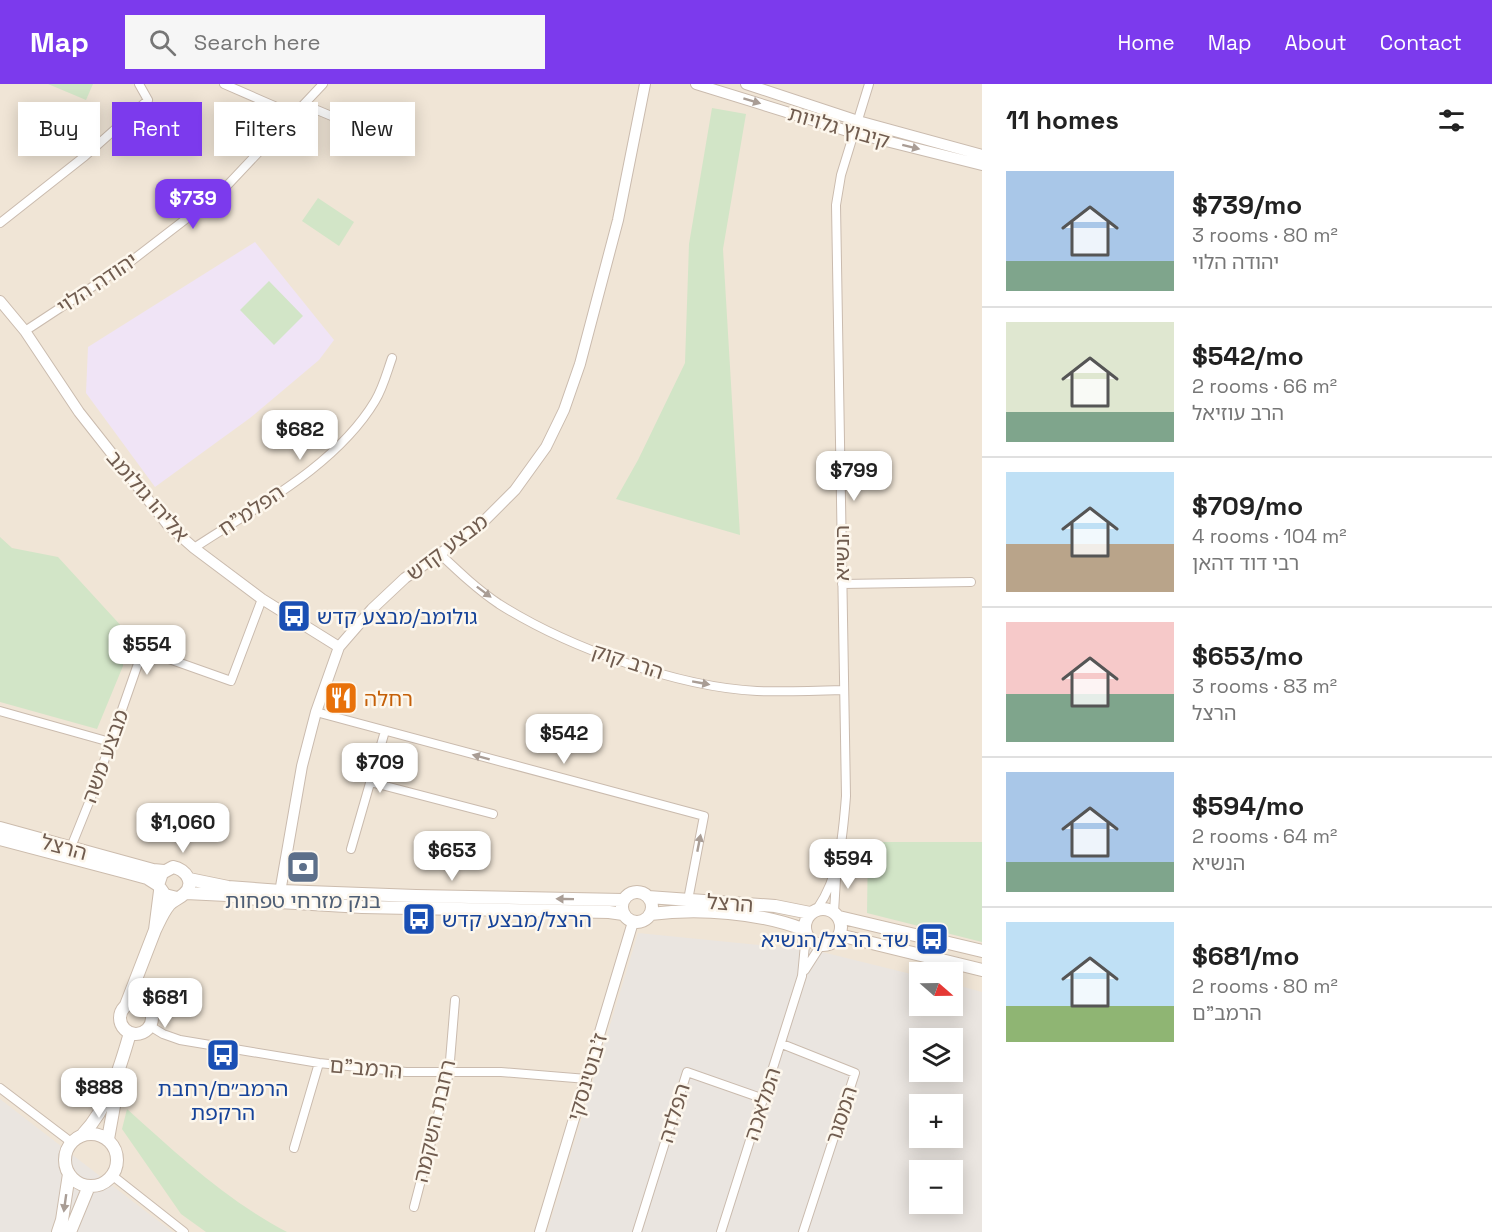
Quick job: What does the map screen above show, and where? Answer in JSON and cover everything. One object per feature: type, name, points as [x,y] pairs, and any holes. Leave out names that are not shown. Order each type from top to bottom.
[{"type":"main road","name":"הרצל","points":[[0,828],[136,875],[159,888]]},
{"type":"main road","name":"הרצל","points":[[0,839],[164,871]]},
{"type":"main road","points":[[126,1005],[132,1002],[141,1003],[151,1011],[150,1026],[143,1033],[130,1033],[123,1028],[120,1018],[155,930],[166,909],[189,886],[189,879],[179,868],[164,871],[159,877],[155,930]]},
{"type":"main road","points":[[189,879],[280,896],[362,907],[645,920],[650,914],[652,905],[645,894],[630,893],[623,900],[622,904],[628,918]]},
{"type":"main road","points":[[159,888],[167,897],[416,896],[623,900]]},
{"type":"main road","name":"הרצל","points":[[648,897],[814,911]]},
{"type":"main road","points":[[836,914],[841,926],[839,935],[832,943],[821,945],[814,943],[805,932],[805,921],[814,911],[823,908],[836,914],[982,951]]},
{"type":"main road","name":"הרצל","points":[[650,914],[686,912],[747,916],[771,919],[805,932]]},
{"type":"main road","points":[[839,935],[982,970]]},
{"type":"main road","points":[[141,1003],[148,951]]},
{"type":"main road","points":[[58,1232],[69,1174],[65,1156],[71,1142],[93,1124],[101,1109],[130,1033]]},
{"type":"main road","points":[[108,1140],[123,1056]]},
{"type":"main road","points":[[69,1174],[75,1181],[89,1186],[99,1185],[112,1176],[117,1153],[108,1140],[100,1134],[83,1134]]},
{"type":"main road","points":[[70,1232],[89,1186]]},
{"type":"street","points":[[0,223],[86,156],[148,100],[139,84]]},
{"type":"street","points":[[224,84],[265,102]]},
{"type":"street","name":"יהודה הלוי","points":[[308,102],[323,84]]},
{"type":"street","name":"מבצע קדש","points":[[280,896],[292,815],[316,712],[339,647],[372,609],[405,578],[477,528],[515,490],[546,447],[564,410],[580,364],[618,220],[645,84]]},
{"type":"street","name":"קיבוץ גלויות","points":[[696,84],[854,133],[982,165]]},
{"type":"street","name":"קיבוץ גלויות","points":[[746,84],[858,121],[982,155]]},
{"type":"street","name":"הנשיא","points":[[814,911],[828,893],[836,867],[843,832],[846,796],[836,205],[841,175],[869,84]]},
{"type":"street","name":"יהודה הלוי","points":[[25,331],[130,262],[221,192],[256,156]]},
{"type":"street","name":"אליהו גולומב","points":[[0,301],[25,331],[80,412],[168,525],[194,548],[262,599],[339,647]]},
{"type":"street","name":"הפלמ\"ח","points":[[194,548],[302,476],[343,444],[377,399],[392,358]]},
{"type":"street","name":"הרב קוק","points":[[440,554],[471,583],[498,603],[523,618],[603,654],[692,681],[726,687],[756,691],[844,690]]},
{"type":"street","points":[[842,584],[971,582]]},
{"type":"street","name":"מבצע משה","points":[[69,853],[140,658],[152,653],[231,681],[262,599]]},
{"type":"street","points":[[0,711],[110,742]]},
{"type":"street","points":[[316,712],[704,816],[688,900]]},
{"type":"street","points":[[351,849],[385,731]]},
{"type":"street","points":[[370,782],[493,814]]},
{"type":"street","name":"הנשיא","points":[[836,867],[836,914]]},
{"type":"street","name":"ז'בוטינסקי","points":[[540,1232],[587,1079],[628,918]]},
{"type":"street","name":"המלאכה","points":[[721,1232],[802,976],[805,932]]},
{"type":"street","name":"המלאכה","points":[[802,976],[821,945]]},
{"type":"street","name":"רחבת השקמה","points":[[414,1207],[449,1073],[454,1000]]},
{"type":"street","name":"הרמב\"ם","points":[[150,1026],[180,1040],[319,1063],[406,1072],[501,1072],[587,1079]]},
{"type":"street","name":"המסגר","points":[[782,1044],[855,1073],[803,1232]]},
{"type":"street","points":[[294,1148],[319,1063]]},
{"type":"street","name":"הפלדה","points":[[638,1232],[687,1072],[764,1099]]},
{"type":"street","points":[[0,1088],[71,1142]]},
{"type":"street","points":[[112,1176],[184,1232]]},
{"type":"shaded area","points":[[0,84],[982,84],[982,1232],[0,1232]]},
{"type":"shaded area","points":[[255,242],[334,340],[319,360],[250,418],[155,487],[86,393],[88,347]]},
{"type":"shaded area","points":[[638,933],[818,951],[909,974],[909,1016],[963,1016],[963,987],[982,992],[982,1232],[547,1232]]},
{"type":"shaded area","points":[[0,1099],[144,1210],[173,1232],[0,1232]]},
{"type":"green space","points":[[48,84],[93,84],[86,100]]},
{"type":"green space","points":[[712,108],[746,114],[723,249],[740,535],[616,499],[638,460],[685,363],[689,244]]},
{"type":"green space","points":[[318,198],[354,222],[339,246],[302,221]]},
{"type":"green space","points":[[269,281],[303,316],[274,345],[240,310]]},
{"type":"green space","points":[[0,537],[12,548],[58,557],[124,629],[123,666],[97,729],[0,702]]},
{"type":"green space","points":[[868,842],[982,842],[982,942],[867,913]]},
{"type":"green space","points":[[127,1109],[223,1191],[287,1232],[206,1232],[181,1214],[122,1129]]},
{"type":"place","name":"גולומב/מבצע קדש","points":[[294,616]]},
{"type":"place","name":"רחלה","points":[[341,698]]},
{"type":"place","name":"בנק מזרחי טפחות","points":[[303,867]]},
{"type":"place","name":"הרצל/מבצע קדש","points":[[419,919]]},
{"type":"place","name":"שד. הרצל/הנשיא","points":[[932,939]]},
{"type":"place","name":"הרמב״ם/רחבת הרקפת","points":[[223,1055]]}]
